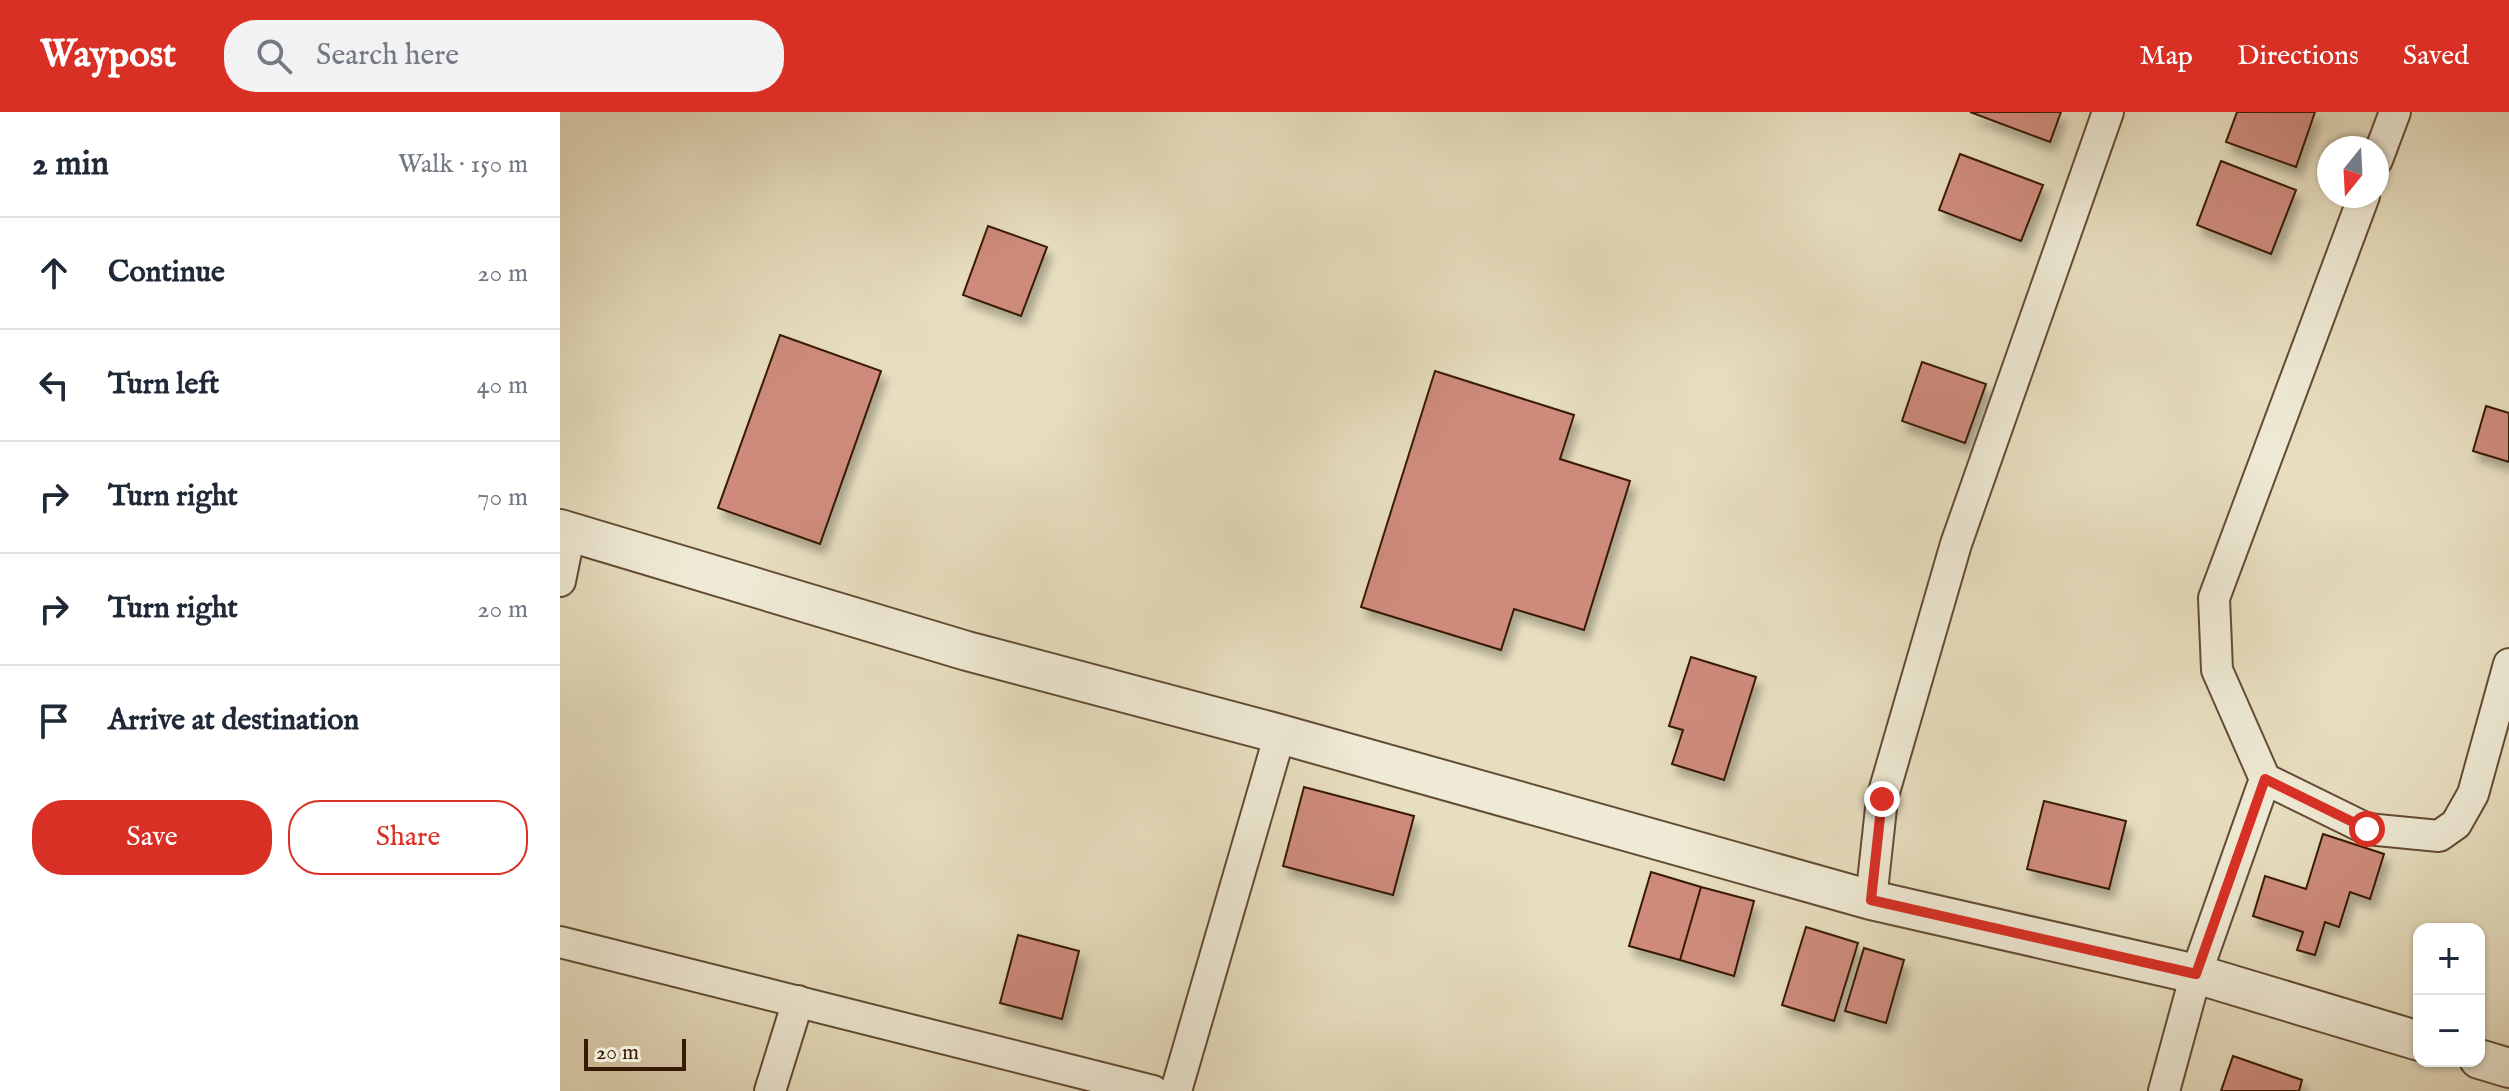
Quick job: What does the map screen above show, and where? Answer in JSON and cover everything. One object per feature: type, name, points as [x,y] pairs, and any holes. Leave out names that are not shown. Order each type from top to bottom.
[{"type":"street","points":[[1871,900],[1882,799],[1956,544],[2108,112]]},
{"type":"street","points":[[2386,136],[2395,112]]},
{"type":"street","points":[[2360,208],[2214,598],[2217,670],[2265,779],[2367,829],[2439,836],[2456,824],[2473,794],[2509,664]]},
{"type":"street","points":[[560,581],[565,531],[967,651],[1280,734],[1871,900],[2196,974],[2413,1039]]},
{"type":"street","points":[[1176,1091],[1280,734]]},
{"type":"street","points":[[2164,1091],[2196,974],[2265,779]]},
{"type":"street","points":[[560,942],[1153,1091]]},
{"type":"street","points":[[770,1091],[798,1001]]},
{"type":"street","points":[[2485,1061],[2509,1068]]},
{"type":"building","points":[[1970,112],[2061,112],[2050,142]]},
{"type":"building","points":[[2237,112],[2315,112],[2296,167],[2226,142]]},
{"type":"building","points":[[1960,154],[2043,185],[2021,241],[1939,210]]},
{"type":"building","points":[[2221,161],[2296,190],[2271,254],[2197,225]]},
{"type":"building","points":[[988,226],[1047,247],[1021,316],[963,295]]},
{"type":"building","points":[[780,335],[881,371],[820,544],[718,508]]},
{"type":"building","points":[[1922,362],[1986,384],[1965,443],[1902,421]]},
{"type":"building","points":[[1435,371],[1574,415],[1560,459],[1630,481],[1584,630],[1514,609],[1501,650],[1361,607]]},
{"type":"building","points":[[2486,406],[2509,413],[2509,462],[2473,451]]},
{"type":"building","points":[[1691,657],[1756,677],[1724,780],[1672,764],[1683,730],[1669,726]]},
{"type":"building","points":[[1304,787],[1414,816],[1393,895],[1283,866]]},
{"type":"building","points":[[2044,801],[2126,821],[2109,889],[2027,869]]},
{"type":"building","points":[[2323,834],[2384,854],[2370,899],[2350,892],[2339,927],[2325,922],[2315,955],[2297,950],[2303,932],[2253,916],[2265,876],[2306,889]]},
{"type":"building","points":[[1651,872],[1701,887],[1680,960],[1629,946]]},
{"type":"building","points":[[1701,887],[1754,901],[1734,976],[1680,960]]},
{"type":"building","points":[[1806,927],[1858,943],[1834,1021],[1782,1005]]},
{"type":"building","points":[[1018,935],[1079,951],[1062,1019],[1000,1003]]},
{"type":"building","points":[[1864,948],[1904,960],[1886,1023],[1845,1011]]},
{"type":"building","points":[[2233,1056],[2302,1080],[2299,1091],[2221,1091]]},
{"type":"route","points":[[1882,799],[1871,900],[2196,974],[2265,779],[2367,829]]}]
